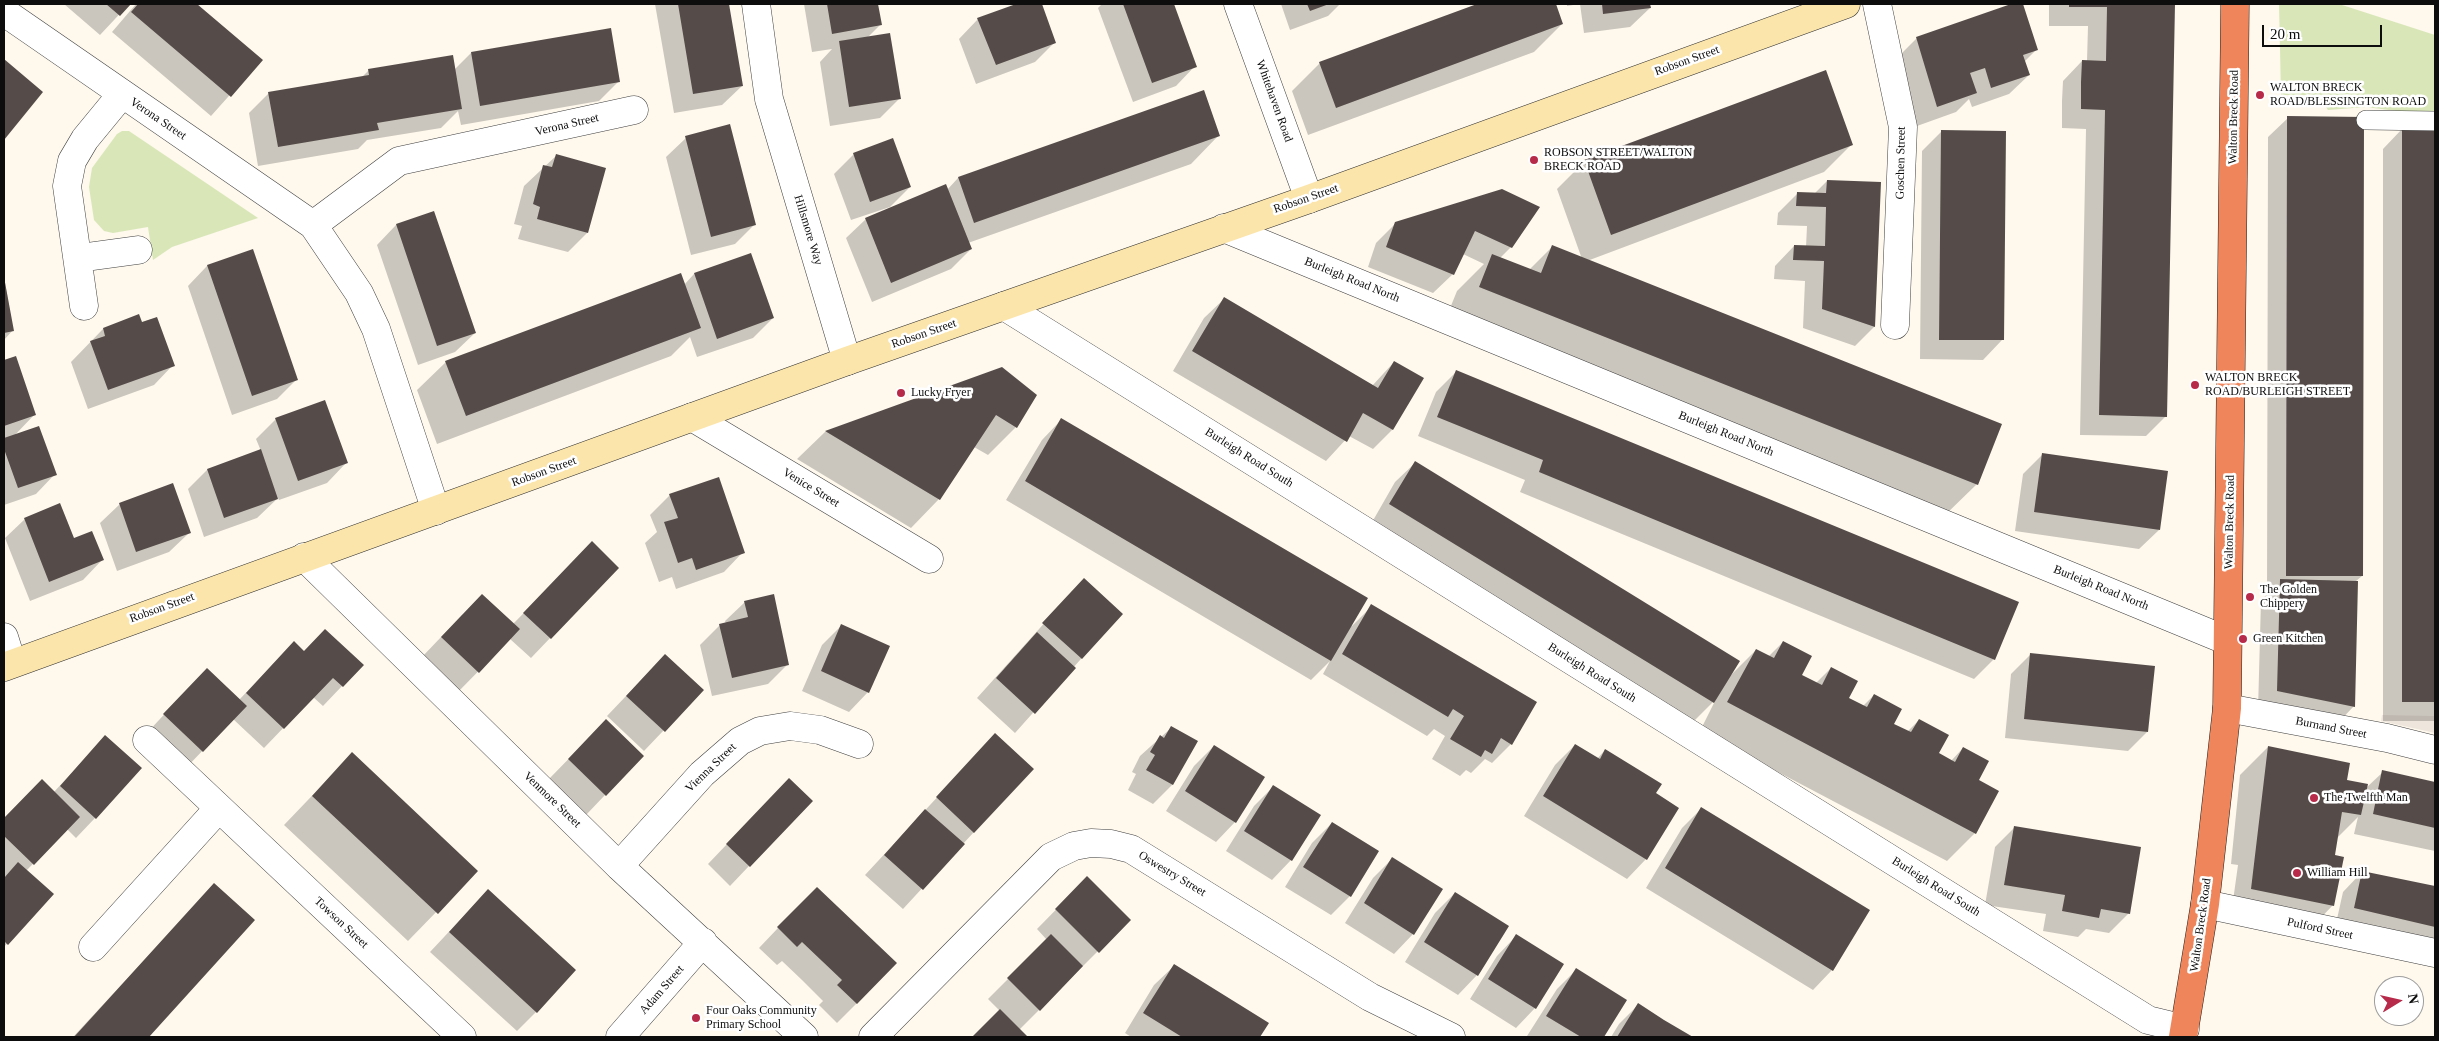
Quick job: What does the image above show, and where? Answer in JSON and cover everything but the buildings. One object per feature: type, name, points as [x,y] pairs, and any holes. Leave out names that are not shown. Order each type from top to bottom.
[{"type":"highway","name":"Walton Breck Road","points":[[2184,1033],[2205,904],[2227,708],[2235,4]]},
{"type":"street","name":"Hillsmore Way","points":[[756,4],[769,98],[847,361]]},
{"type":"street","name":"Whitehaven Road","points":[[1238,4],[1309,198]]},
{"type":"street","name":"Robson Street","points":[[8,665],[304,556],[436,511],[847,361],[1309,198],[1846,4]]},
{"type":"street","name":"Goschen Street","points":[[1877,4],[1903,127],[1895,325]]},
{"type":"street","name":"Verona Street","points":[[4,12],[314,225],[359,293],[376,329],[436,511]]},
{"type":"street","points":[[84,306],[79,258],[67,186],[72,161],[85,139],[122,94]]},
{"type":"street","name":"Verona Street","points":[[314,225],[399,161],[634,110]]},
{"type":"street","name":"Burleigh Road North","points":[[1224,228],[2228,641]]},
{"type":"street","points":[[79,258],[138,250]]},
{"type":"street","name":"Burleigh Road South","points":[[1004,306],[2148,1020],[2184,1033]]},
{"type":"street","name":"Venice Street","points":[[692,417],[929,558]]},
{"type":"street","name":"Venmore Street","points":[[304,556],[619,866],[804,1037]]},
{"type":"street","points":[[4,637],[8,665]]},
{"type":"street","name":"Burnand Street","points":[[2227,708],[2387,738],[2435,750]]},
{"type":"street","name":"Vienna Street","points":[[619,866],[702,774],[740,741],[760,731],[790,726],[820,730],[859,744]]},
{"type":"street","name":"Towson Street","points":[[147,740],[462,1037]]},
{"type":"street","points":[[93,947],[219,808]]},
{"type":"street","name":"Oswestry Street","points":[[873,1037],[1051,857],[1074,846],[1091,843],[1111,844],[1131,849],[1370,997],[1451,1037]]},
{"type":"street","name":"Pulford Street","points":[[2205,904],[2435,953]]},
{"type":"street","name":"Adam Street","points":[[620,1037],[703,942]]},
{"type":"lane","points":[[2366,120],[2435,121]]},
{"type":"green space","points":[[2279,4],[2339,4],[2435,35],[2435,116],[2366,107],[2328,110],[2318,95],[2281,95]]},
{"type":"green space","points":[[122,131],[129,131],[258,218],[172,247],[153,260],[148,227],[113,233],[104,231],[94,220],[89,187],[92,168],[117,134]]},
{"type":"shaded area","points":[[2382,715],[2435,716],[2435,733],[2381,721]]},
{"type":"place","name":"WALTON BRECK ROAD/BLESSINGTON ROAD","points":[[2260,95]]},
{"type":"place","name":"ROBSON STREET/WALTON BRECK ROAD","points":[[1534,160]]},
{"type":"place","name":"WALTON BRECK ROAD/BURLEIGH STREET","points":[[2195,385]]},
{"type":"place","name":"Lucky Fryer","points":[[901,393]]},
{"type":"place","name":"The Golden Chippery","points":[[2250,597]]},
{"type":"place","name":"Green Kitchen","points":[[2243,639]]},
{"type":"place","name":"The Twelfth Man","points":[[2314,798]]},
{"type":"place","name":"William Hill","points":[[2297,873]]},
{"type":"place","name":"Four Oaks Community Primary School","points":[[696,1018]]}]
